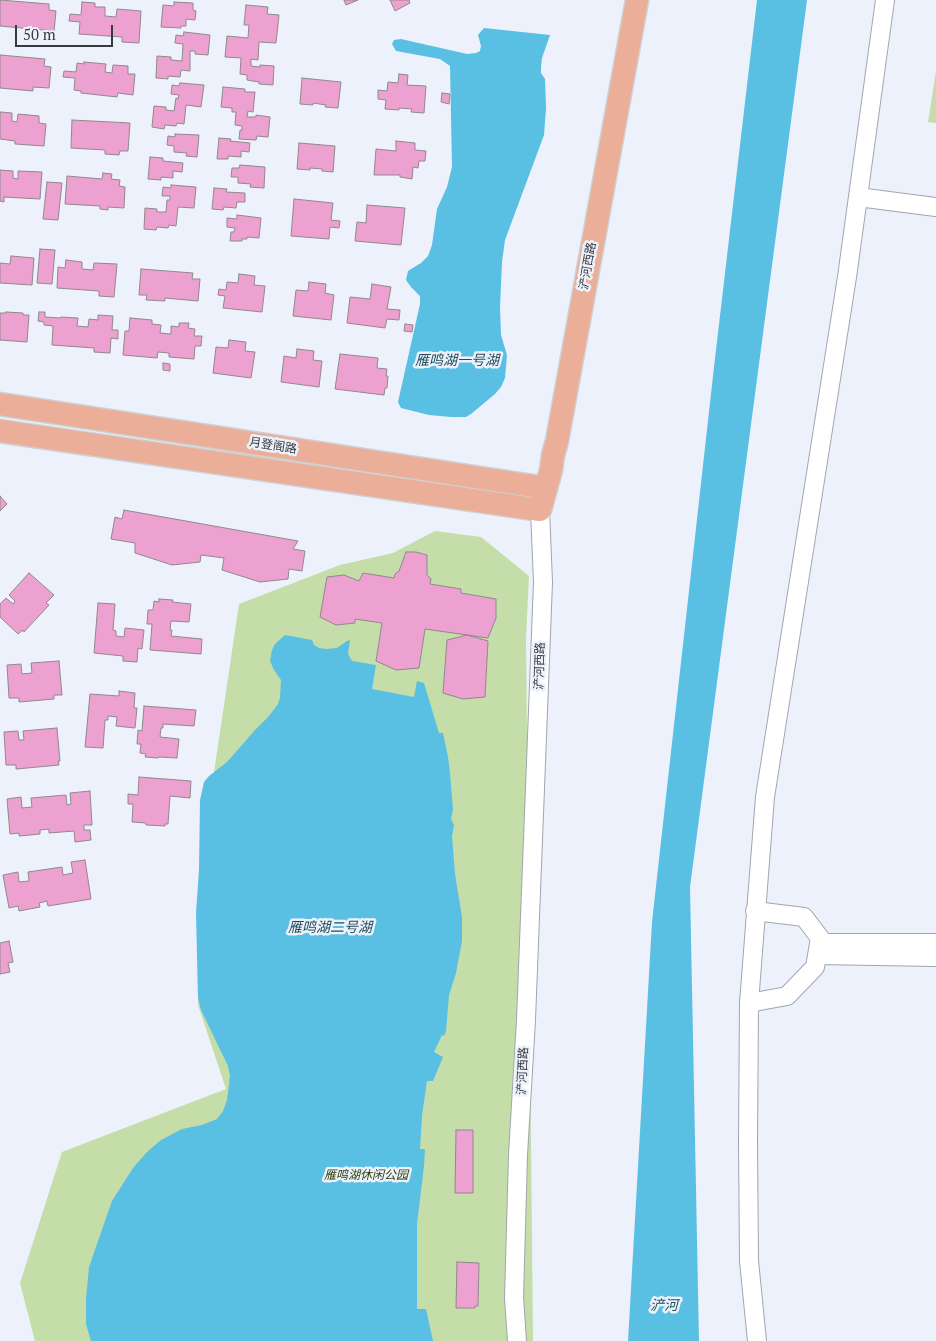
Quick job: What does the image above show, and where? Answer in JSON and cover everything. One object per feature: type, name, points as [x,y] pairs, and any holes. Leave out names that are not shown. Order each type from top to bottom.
[{"type":"main road","name":"浐河西路","points":[[540,510],[557,441],[637,0]]},
{"type":"main road","name":"月登阁路","points":[[0,404],[546,488]]},
{"type":"main road","name":"月登阁路","points":[[0,431],[540,510]]},
{"type":"street","points":[[757,1341],[749,1261],[749,1002],[764,797],[847,277],[886,0]]},
{"type":"street","points":[[858,197],[936,207]]},
{"type":"street","name":"浐河西路","points":[[518,1341],[514,1298],[518,1155],[526,1020],[543,582],[540,510]]},
{"type":"street","points":[[749,1002],[787,996],[815,967],[820,938],[804,917],[755,910]]},
{"type":"street","points":[[818,949],[936,943]]},
{"type":"street","points":[[818,949],[936,957]]},
{"type":"green space","points":[[936,71],[936,123],[928,122]]},
{"type":"green space","name":"雁鸣湖二号湖","points":[[435,531],[481,537],[529,576],[526,638],[533,1341],[35,1341],[20,1283],[62,1152],[226,1089],[198,1005],[212,786],[239,604],[340,565],[393,553]]},
{"type":"water","name":"浐河","points":[[757,0],[807,0],[690,887],[699,1341],[628,1341],[652,922]]},
{"type":"water","name":"雁鸣湖一号湖","points":[[484,28],[550,35],[541,67],[541,73],[545,79],[546,108],[544,135],[505,240],[500,307],[501,335],[507,355],[505,378],[495,394],[466,417],[429,415],[401,408],[398,402],[420,304],[420,296],[406,280],[408,271],[428,256],[432,245],[437,209],[447,187],[452,167],[450,66],[440,59],[396,51],[392,44],[394,40],[401,39],[467,54],[476,53],[480,51],[481,46],[478,35]]},
{"type":"water","name":"雁鸣湖二号湖","points":[[285,635],[312,640],[314,645],[326,649],[337,648],[350,640],[348,654],[352,661],[376,665],[372,689],[414,697],[417,681],[424,683],[439,733],[443,733],[450,773],[453,810],[451,819],[454,825],[452,836],[455,874],[462,917],[462,941],[456,973],[449,995],[446,1031],[434,1052],[443,1057],[433,1081],[427,1081],[422,1116],[420,1149],[425,1149],[417,1224],[417,1309],[426,1309],[433,1341],[91,1341],[86,1324],[89,1267],[112,1201],[133,1168],[147,1152],[161,1140],[182,1129],[202,1125],[217,1119],[223,1111],[227,1100],[230,1076],[228,1066],[201,1010],[198,998],[196,913],[200,800],[204,782],[227,762],[278,704],[281,680],[270,661],[275,644]]},
{"type":"building","points":[[0,0],[49,4],[49,10],[56,11],[54,31],[0,26]]},
{"type":"building","points":[[344,0],[358,0],[346,5]]},
{"type":"building","points":[[390,0],[409,0],[410,3],[395,11]]},
{"type":"building","points":[[82,2],[95,3],[95,7],[105,7],[105,16],[116,17],[117,9],[141,11],[139,43],[122,42],[122,37],[79,34],[80,22],[69,21],[70,14],[81,15]]},
{"type":"building","points":[[174,2],[193,3],[193,10],[196,11],[195,20],[186,19],[186,26],[181,26],[181,28],[161,27],[163,5],[174,6]]},
{"type":"building","points":[[246,5],[268,7],[267,14],[279,15],[276,43],[259,42],[258,60],[251,59],[251,66],[274,66],[273,85],[259,84],[259,82],[247,80],[247,75],[240,74],[241,58],[225,57],[227,36],[248,38],[249,25],[244,25]]},
{"type":"building","points":[[184,32],[210,35],[208,55],[195,54],[195,51],[190,51],[190,71],[181,70],[180,77],[156,78],[157,56],[171,57],[171,60],[182,61],[183,44],[175,43],[176,35],[183,36]]},
{"type":"building","points":[[0,55],[45,59],[44,66],[51,67],[49,88],[33,87],[33,91],[0,88]]},
{"type":"building","points":[[84,62],[106,64],[105,72],[112,73],[113,65],[128,66],[128,74],[135,74],[133,95],[118,93],[117,97],[81,93],[81,91],[74,90],[75,78],[63,77],[64,71],[76,72],[77,63],[84,64]]},
{"type":"building","points":[[399,74],[408,75],[407,85],[426,86],[424,113],[411,112],[412,109],[385,109],[386,100],[378,99],[378,90],[387,91],[388,82],[398,83]]},
{"type":"building","points":[[302,78],[341,82],[338,108],[325,107],[326,105],[313,103],[313,105],[300,104]]},
{"type":"building","points":[[180,83],[204,85],[201,107],[186,105],[184,124],[177,123],[176,126],[165,125],[164,129],[152,127],[154,106],[166,107],[166,110],[174,111],[176,98],[178,99],[179,95],[171,94],[172,85],[179,86]]},
{"type":"building","points":[[223,87],[245,89],[245,92],[255,92],[253,112],[248,111],[247,117],[256,117],[256,115],[270,117],[268,137],[257,136],[256,140],[239,139],[242,126],[235,125],[236,112],[232,112],[232,108],[221,107]]},
{"type":"building","points":[[442,93],[450,94],[449,104],[441,102]]},
{"type":"building","points":[[0,112],[12,113],[12,121],[17,122],[18,114],[39,116],[39,123],[46,124],[44,146],[15,144],[15,141],[0,139]]},
{"type":"building","points":[[72,120],[130,123],[128,151],[120,151],[119,155],[105,154],[105,150],[71,148]]},
{"type":"building","points":[[175,134],[199,135],[197,157],[186,156],[187,153],[174,152],[174,146],[167,145],[168,136],[175,137]]},
{"type":"building","points":[[219,138],[250,143],[249,152],[241,151],[241,157],[228,156],[228,159],[217,159]]},
{"type":"building","points":[[396,141],[415,143],[415,150],[426,151],[425,161],[419,161],[418,168],[413,167],[412,179],[400,177],[400,175],[374,175],[376,149],[396,151]]},
{"type":"building","points":[[299,143],[335,146],[333,172],[310,168],[310,170],[297,169]]},
{"type":"building","points":[[150,157],[163,158],[163,161],[183,163],[182,172],[173,171],[173,178],[161,177],[161,180],[148,179]]},
{"type":"building","points":[[240,165],[265,167],[264,188],[250,187],[251,184],[238,183],[238,177],[231,177],[232,168],[239,168]]},
{"type":"building","points":[[0,170],[13,171],[13,178],[18,179],[18,171],[42,172],[40,199],[4,197],[4,202],[0,201]]},
{"type":"building","points":[[103,173],[112,174],[111,179],[120,180],[119,186],[125,187],[124,208],[108,207],[108,210],[100,209],[100,206],[65,204],[67,176],[102,179]]},
{"type":"building","points":[[47,182],[62,183],[58,220],[43,219]]},
{"type":"building","points":[[171,185],[196,187],[194,208],[178,207],[176,226],[169,225],[168,228],[157,227],[156,230],[144,229],[145,208],[157,209],[157,212],[166,212],[167,200],[170,200],[170,196],[162,196],[163,187],[171,188]]},
{"type":"building","points":[[214,188],[227,189],[226,192],[245,193],[245,202],[237,202],[236,208],[212,209]]},
{"type":"building","points":[[294,199],[333,203],[331,220],[340,221],[339,228],[330,227],[329,239],[291,236]]},
{"type":"building","points":[[367,205],[405,208],[401,245],[355,241],[357,222],[366,223]]},
{"type":"building","points":[[237,215],[261,218],[259,238],[247,237],[247,239],[242,239],[242,241],[230,241],[231,232],[234,232],[235,228],[227,227],[227,218],[237,219]]},
{"type":"building","points":[[40,249],[55,250],[52,284],[37,283]]},
{"type":"building","points":[[11,256],[34,258],[32,285],[0,283],[0,263],[10,264]]},
{"type":"building","points":[[66,260],[82,262],[82,269],[93,270],[94,263],[117,264],[114,297],[99,296],[99,291],[57,288],[58,267],[65,268]]},
{"type":"building","points":[[141,269],[193,273],[192,279],[200,279],[198,301],[165,298],[165,301],[146,300],[147,295],[139,295]]},
{"type":"building","points":[[239,274],[255,276],[254,285],[265,286],[262,312],[223,308],[225,296],[218,295],[219,289],[226,290],[227,282],[238,283]]},
{"type":"building","points":[[309,282],[326,284],[325,293],[334,295],[331,320],[293,316],[296,290],[308,291]]},
{"type":"building","points":[[372,284],[391,287],[387,309],[400,310],[399,320],[387,319],[385,328],[347,323],[350,297],[370,299]]},
{"type":"building","points":[[39,312],[45,312],[45,317],[78,318],[77,326],[88,327],[89,319],[98,320],[98,315],[113,316],[112,330],[118,330],[118,339],[111,338],[110,353],[94,352],[94,348],[52,345],[53,326],[44,325],[44,322],[38,321]]},
{"type":"building","points":[[0,313],[29,315],[27,342],[0,340]]},
{"type":"building","points":[[130,318],[152,320],[152,324],[161,325],[160,333],[171,334],[171,326],[179,327],[179,323],[189,323],[188,328],[195,329],[194,336],[202,336],[201,346],[195,346],[194,359],[169,357],[169,353],[158,352],[157,358],[123,355],[125,331],[129,331]]},
{"type":"building","points":[[405,324],[413,325],[412,332],[404,331]]},
{"type":"building","points":[[229,340],[246,342],[245,351],[255,352],[251,378],[213,373],[216,347],[228,348]]},
{"type":"building","points":[[297,349],[314,351],[313,360],[322,361],[319,387],[281,382],[284,356],[296,358]]},
{"type":"building","points":[[340,354],[378,358],[377,368],[387,369],[387,388],[385,388],[384,395],[335,389]]},
{"type":"building","points":[[163,363],[170,364],[170,371],[163,370]]},
{"type":"building","points":[[0,496],[7,504],[0,511]]},
{"type":"building","points":[[124,510],[298,541],[293,549],[305,551],[302,571],[289,569],[288,579],[260,582],[222,570],[224,558],[201,555],[200,562],[172,565],[135,553],[135,543],[111,539],[115,517],[122,519]]},
{"type":"building","points":[[406,552],[427,555],[427,575],[431,579],[430,584],[461,589],[461,593],[496,599],[496,618],[488,638],[425,629],[419,668],[396,670],[376,661],[382,623],[355,619],[355,623],[336,625],[320,617],[327,577],[344,575],[359,581],[363,573],[394,578],[395,574],[399,571]]},
{"type":"building","points":[[29,573],[54,595],[46,603],[49,605],[24,632],[23,630],[18,634],[0,617],[0,604],[6,598],[13,604],[15,601],[9,595]]},
{"type":"building","points":[[159,599],[191,604],[189,622],[171,621],[171,636],[202,639],[201,654],[150,650],[152,624],[147,624],[148,610],[153,610],[154,601],[159,602]]},
{"type":"building","points":[[98,603],[115,604],[113,630],[116,631],[116,636],[124,637],[125,628],[144,630],[142,649],[138,648],[137,662],[123,661],[123,656],[94,653]]},
{"type":"building","points":[[467,635],[488,641],[485,697],[463,699],[443,693],[447,640]]},
{"type":"building","points":[[59,661],[62,695],[54,695],[54,699],[19,702],[19,698],[9,698],[7,665],[21,664],[22,674],[32,673],[31,663]]},
{"type":"building","points":[[119,691],[135,693],[134,708],[137,708],[135,728],[116,726],[117,717],[108,716],[108,720],[105,720],[103,748],[85,747],[90,694],[119,696]]},
{"type":"building","points":[[144,706],[196,710],[194,726],[163,724],[163,728],[161,728],[160,737],[179,739],[177,758],[145,757],[146,754],[140,753],[141,744],[137,744],[138,730],[142,731]]},
{"type":"building","points":[[57,728],[59,765],[16,769],[16,765],[6,765],[4,732],[18,731],[19,740],[24,740],[23,731]]},
{"type":"building","points":[[139,777],[191,781],[190,798],[170,796],[168,824],[165,824],[165,826],[132,822],[133,804],[128,804],[128,794],[138,795]]},
{"type":"building","points":[[90,791],[92,825],[84,825],[84,830],[90,830],[91,840],[75,842],[74,831],[49,833],[49,829],[40,830],[40,834],[19,836],[19,833],[10,834],[7,799],[21,797],[22,808],[32,807],[31,798],[66,795],[67,805],[71,804],[70,793]]},
{"type":"building","points":[[85,860],[91,899],[48,906],[47,901],[39,903],[40,907],[19,911],[18,906],[9,908],[3,875],[18,872],[19,882],[29,881],[28,872],[62,867],[63,875],[73,873],[71,862]]},
{"type":"building","points":[[9,941],[13,962],[8,963],[10,972],[0,974],[0,943]]},
{"type":"building","points":[[456,1130],[473,1130],[473,1193],[455,1193]]},
{"type":"building","points":[[457,1262],[479,1263],[478,1306],[475,1306],[475,1308],[456,1308]]},
{"type":"park label","name":"雁鸣湖休闲公园","points":[[366,1176]]}]
